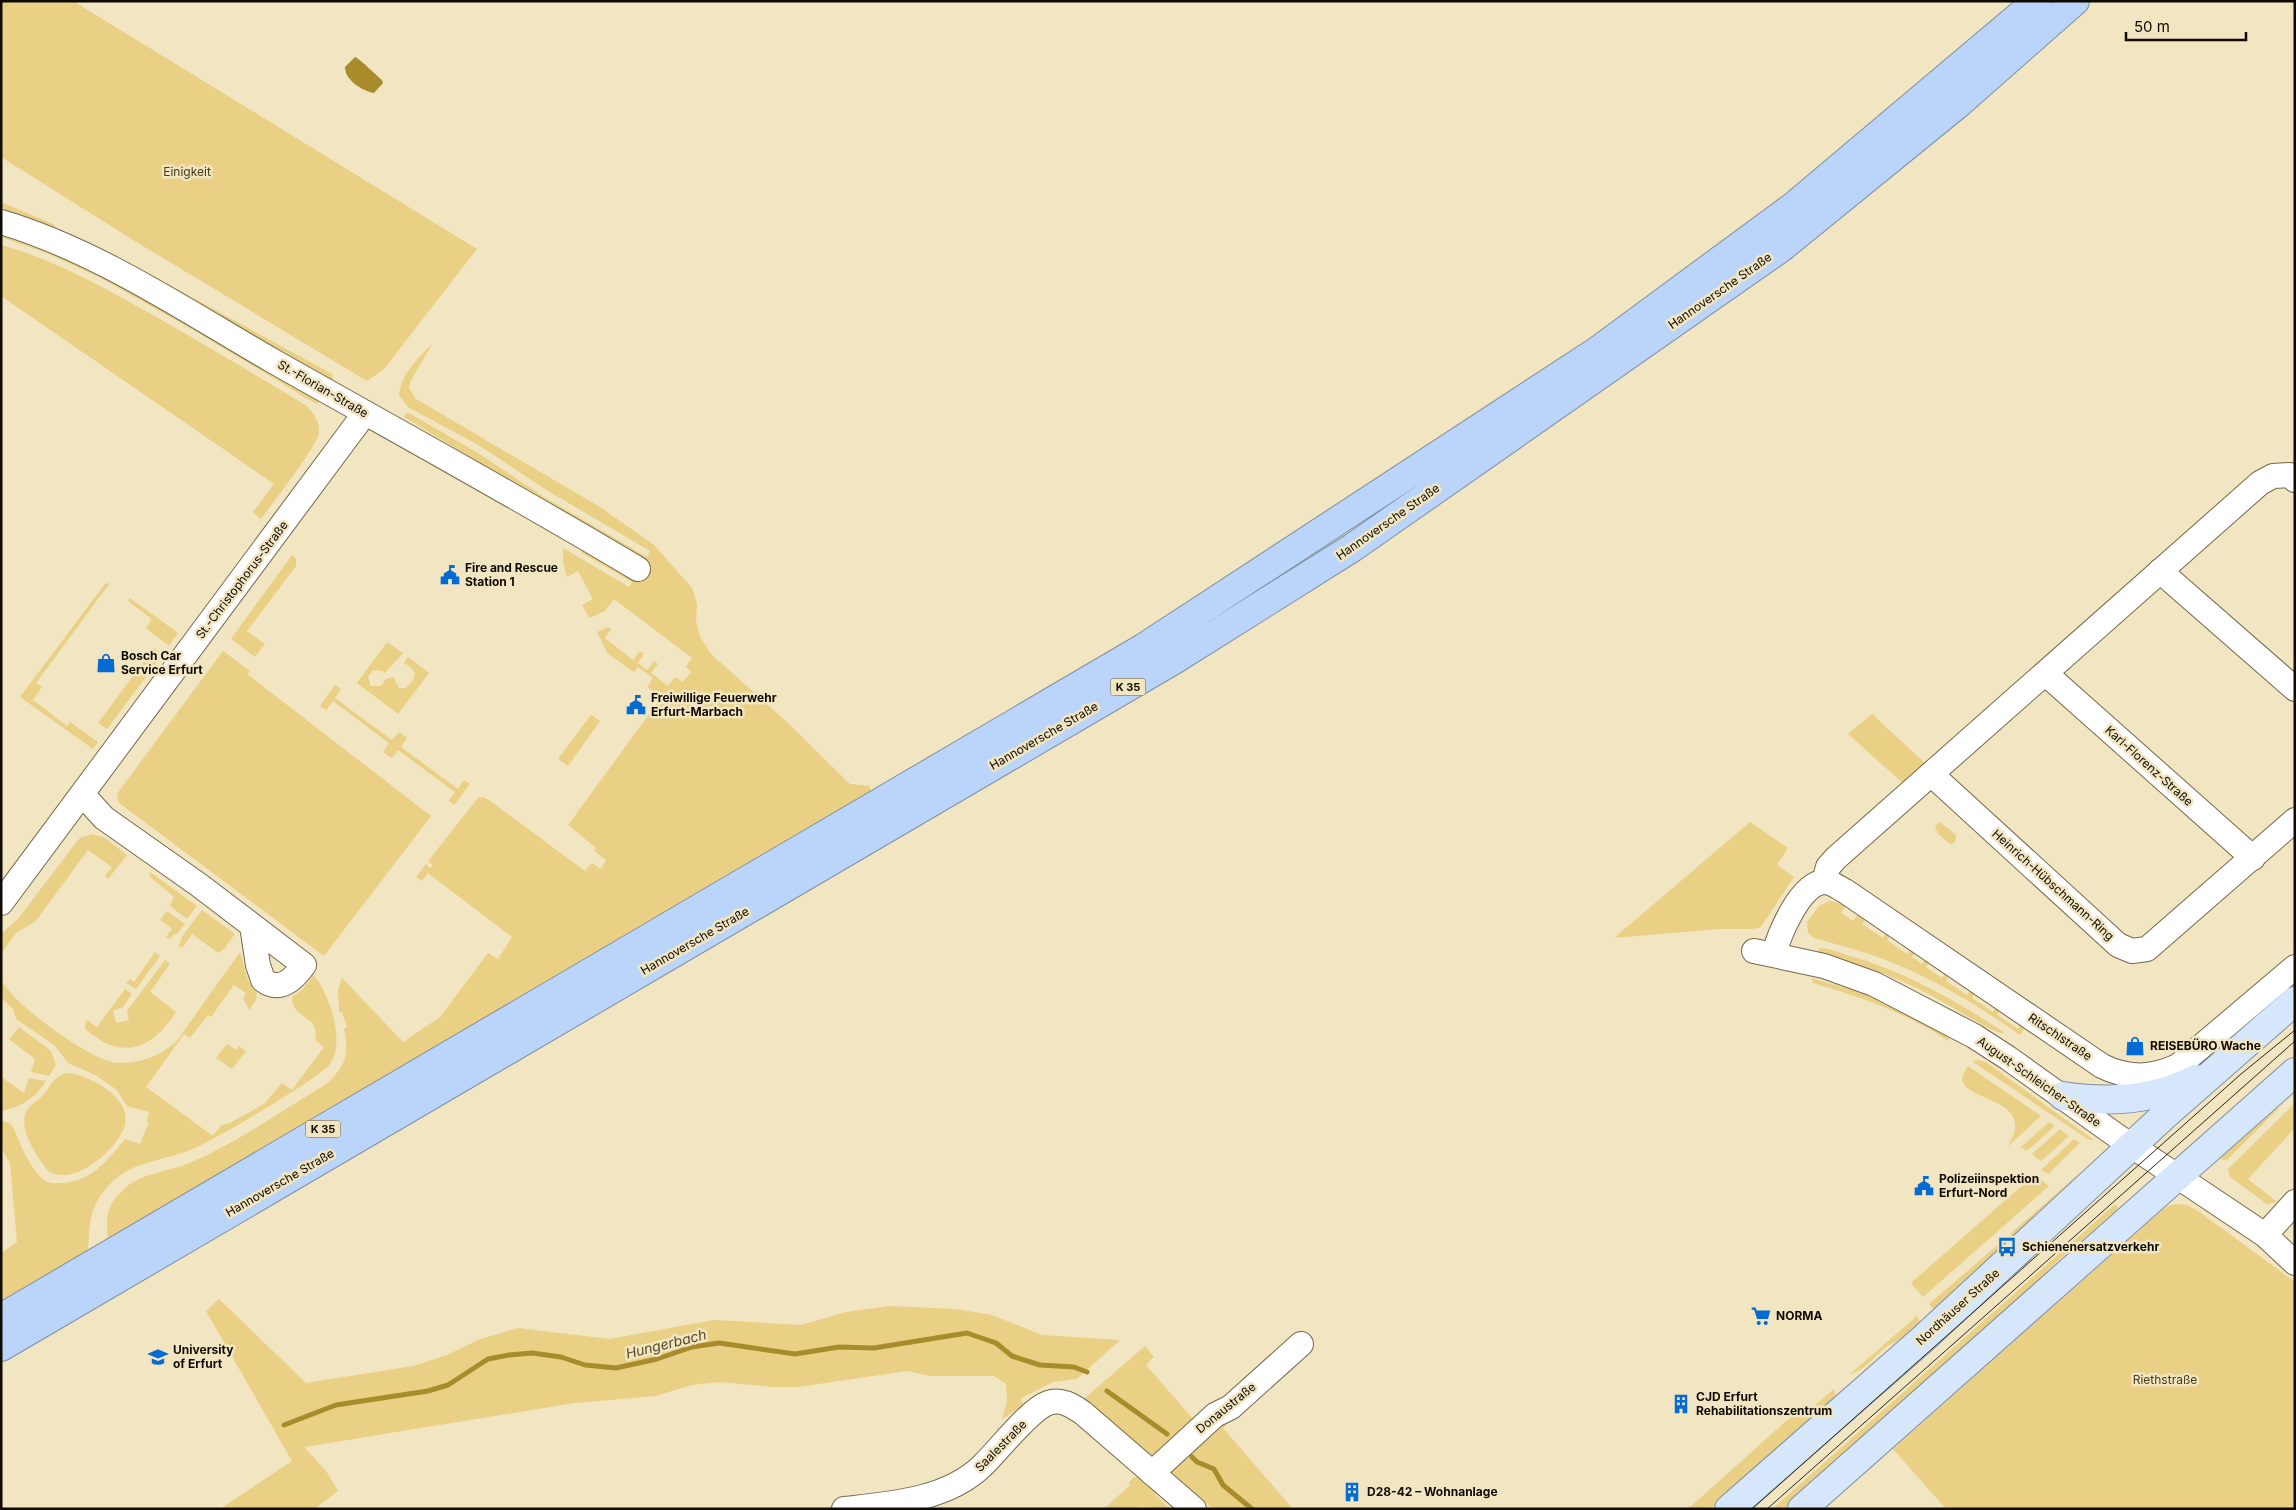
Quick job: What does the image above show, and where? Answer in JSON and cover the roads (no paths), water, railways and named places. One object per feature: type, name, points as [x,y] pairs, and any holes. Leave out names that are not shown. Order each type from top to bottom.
[{"type":"highway","name":"Hannoversche Straße","points":[[1,1318],[1144,648],[1604,346],[1795,205],[2037,1]]},
{"type":"highway","name":"Hannoversche Straße","points":[[1,1347],[1174,660],[1352,548],[1782,248],[1958,104],[2075,1]]},
{"type":"main road","name":"Nordhäuser Straße","points":[[1728,1509],[1924,1338],[2225,1061],[2295,1001]]},
{"type":"main road","points":[[2064,1096],[2112,1101],[2152,1095],[2190,1083],[2225,1061]]},
{"type":"main road","points":[[1802,1509],[2295,1072]]},
{"type":"street","name":"St.-Florian-Straße","points":[[1,222],[57,241],[125,276],[536,508],[638,569]]},
{"type":"street","name":"St.-Christophorus-Straße","points":[[1,904],[365,413]]},
{"type":"street","points":[[1824,882],[1828,867],[1836,858],[2260,483],[2273,476],[2290,476],[2295,480]]},
{"type":"street","points":[[2160,571],[2295,689]]},
{"type":"street","name":"Karl-Florenz-Straße","points":[[2046,674],[2253,858]]},
{"type":"street","name":"Heinrich-Hübschmann-Ring","points":[[1931,774],[2118,945],[2132,951],[2147,950],[2295,820]]},
{"type":"street","points":[[83,795],[104,818],[199,885],[252,926]]},
{"type":"street","name":"August-Schleicher-Straße","points":[[1824,882],[1811,888],[1798,903],[1764,952],[1848,974],[1904,998],[1974,1036],[2064,1096],[2132,1146],[2178,1175]]},
{"type":"street","name":"Ritschlstraße","points":[[1824,882],[1846,891],[2102,1066],[2127,1075],[2156,1075],[2178,1066],[2295,967]]},
{"type":"street","points":[[2178,1175],[2265,1235],[2295,1264]]},
{"type":"street","points":[[2265,1235],[2295,1202]]},
{"type":"street","name":"Donaustraße","points":[[1152,1473],[1215,1415],[1231,1407],[1301,1344]]},
{"type":"street","name":"Saalestraße","points":[[844,1509],[889,1504],[932,1493],[957,1483],[981,1467],[1040,1407],[1054,1402],[1068,1404],[1083,1413],[1152,1473]]},
{"type":"street","points":[[1152,1473],[1194,1509]]},
{"type":"waterway","name":"Hungerbach","points":[[284,1425],[336,1405],[428,1391],[448,1385],[488,1359],[532,1353],[561,1357],[585,1365],[616,1368],[657,1359],[692,1347],[719,1343],[795,1354],[839,1347],[874,1348],[967,1333],[996,1343],[1012,1356],[1040,1365],[1074,1367],[1087,1372]]},
{"type":"waterway","name":"Hungerbach","points":[[1107,1391],[1167,1434]]},
{"type":"waterway","name":"Hungerbach","points":[[1192,1457],[1197,1462],[1214,1469],[1223,1485],[1252,1509]]},
{"type":"tram line","points":[[1752,1509],[2241,1074],[2295,1030]]},
{"type":"tram line","points":[[1767,1509],[2295,1041]]},
{"type":"place","name":"Fire and Rescue Station 1","points":[[450,575]]},
{"type":"place","name":"Bosch Car Service Erfurt","points":[[106,663]]},
{"type":"place","name":"Freiwillige Feuerwehr Erfurt-Marbach","points":[[636,705]]},
{"type":"place","name":"REISEBÜRO Wache","points":[[2135,1046]]},
{"type":"place","name":"Polizeiinspektion Erfurt-Nord","points":[[1924,1186]]},
{"type":"place","name":"Schienenersatzverkehr","points":[[2007,1247]]},
{"type":"place","name":"NORMA","points":[[1761,1316]]},
{"type":"place","name":"University of Erfurt","points":[[158,1357]]},
{"type":"place","name":"CJD Erfurt Rehabilitationszentrum","points":[[1681,1404]]},
{"type":"place","name":"D28-42 – Wohnanlage","points":[[1352,1492]]},
{"type":"park label","name":"Einigkeit","points":[[187,172]]},
{"type":"park label","name":"Riethstraße","points":[[2165,1380]]}]
